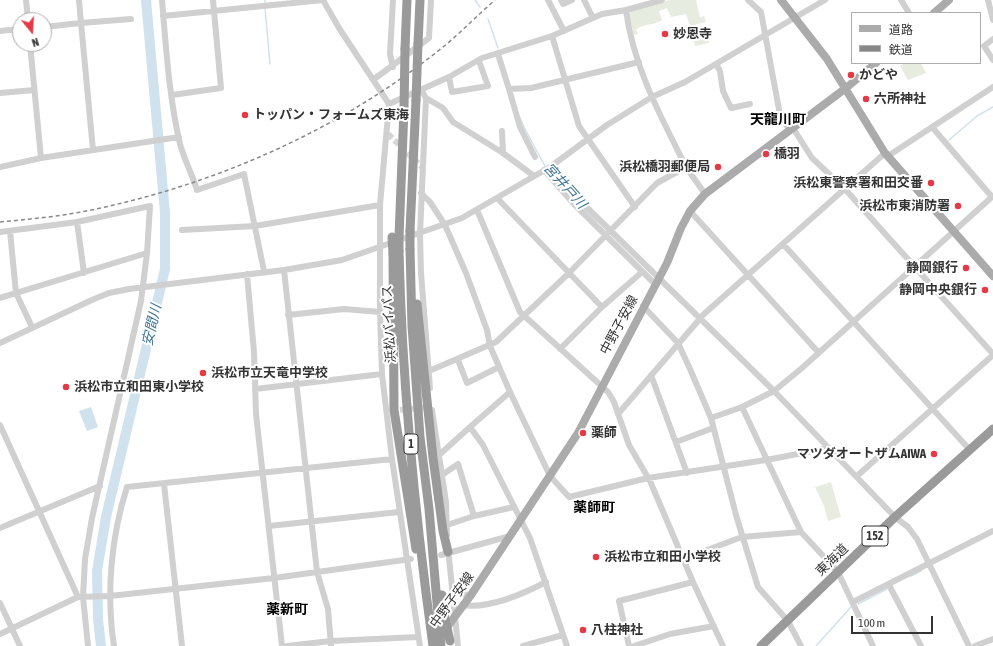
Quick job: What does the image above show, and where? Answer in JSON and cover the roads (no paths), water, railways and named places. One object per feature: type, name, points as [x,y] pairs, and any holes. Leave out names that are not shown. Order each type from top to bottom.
[{"type":"highway","points":[[397,410],[396,237],[404,109],[407,0]]},
{"type":"highway","points":[[420,0],[409,214],[414,232],[412,248],[419,330],[432,458],[443,531],[444,554]]},
{"type":"highway","name":"浜松バイパス","points":[[412,248],[414,350],[420,437],[446,621]]},
{"type":"highway","name":"浜松バイパス","points":[[396,252],[417,510],[433,643]]},
{"type":"highway","name":"1","points":[[397,410],[396,432],[419,572],[429,615]]},
{"type":"highway","name":"東海道","points":[[761,646],[895,517],[968,449],[993,429]]},
{"type":"highway","name":"1","points":[[446,621],[453,644]]},
{"type":"highway","name":"1","points":[[441,646],[446,621]]},
{"type":"main road","points":[[781,0],[827,59],[887,155],[993,276]]},
{"type":"main road","points":[[935,12],[949,0]]},
{"type":"main road","name":"中野子安線","points":[[433,643],[446,621],[471,595],[578,433],[656,282],[690,211],[705,194],[792,130],[875,64]]},
{"type":"street","points":[[26,0],[27,12]]},
{"type":"street","points":[[79,0],[93,150]]},
{"type":"street","points":[[162,0],[172,95],[179,137],[197,190],[244,174],[264,271]]},
{"type":"street","points":[[172,95],[221,88],[213,0]]},
{"type":"street","points":[[163,16],[264,4],[323,0],[338,28],[389,104],[388,134],[380,205],[380,312],[382,374],[399,512],[409,560],[420,646]]},
{"type":"street","points":[[393,0],[390,54],[393,67]]},
{"type":"street","points":[[373,80],[393,67],[430,38],[431,0]]},
{"type":"street","points":[[548,0],[564,31]]},
{"type":"street","points":[[560,0],[562,4],[572,0]]},
{"type":"street","points":[[584,0],[592,18]]},
{"type":"street","points":[[389,104],[449,77],[479,60],[552,36],[592,18],[662,0]]},
{"type":"street","points":[[748,0],[761,12],[780,115],[806,147],[812,158],[844,188],[993,354],[857,476]]},
{"type":"street","points":[[0,343],[32,327],[109,293],[264,271],[284,270],[342,260],[380,248],[414,232],[445,225],[477,210],[547,168],[588,140],[607,124],[652,97],[685,82],[795,19],[825,0]]},
{"type":"street","points":[[901,0],[908,12]]},
{"type":"street","points":[[988,0],[993,20]]},
{"type":"street","points":[[626,10],[629,31],[652,97],[686,167],[705,194]]},
{"type":"street","points":[[52,26],[131,18]]},
{"type":"street","points":[[0,31],[12,30]]},
{"type":"street","points":[[552,36],[576,118],[588,140],[635,207]]},
{"type":"street","points":[[993,39],[984,46],[993,60]]},
{"type":"street","points":[[31,52],[41,158]]},
{"type":"street","points":[[498,54],[510,89],[520,127],[535,157]]},
{"type":"street","points":[[449,77],[452,92],[488,86],[479,60]]},
{"type":"street","points":[[510,89],[531,88],[639,62]]},
{"type":"street","points":[[716,64],[720,71],[723,91],[731,108],[750,104]]},
{"type":"street","points":[[618,414],[700,319],[844,188],[887,155],[993,87]]},
{"type":"street","points":[[0,93],[34,90]]},
{"type":"street","points":[[421,90],[426,98],[443,108],[453,122],[503,153],[534,176]]},
{"type":"street","points":[[426,98],[421,193],[414,232],[420,273],[431,407],[442,475],[447,525],[444,554],[450,578],[457,592],[463,595],[471,595]]},
{"type":"street","points":[[710,418],[742,407],[774,391],[819,353],[993,196],[932,127]]},
{"type":"street","points":[[502,131],[503,153]]},
{"type":"street","points":[[0,160],[3,166],[41,158],[179,137]]},
{"type":"street","points":[[429,371],[490,346],[568,274],[657,183],[686,167]]},
{"type":"street","points":[[547,168],[566,187],[642,272],[700,319],[774,391],[895,517],[908,527],[918,539],[969,646]]},
{"type":"street","points":[[421,193],[430,202],[445,225],[487,330],[490,346],[550,476],[569,497],[648,478],[768,460],[829,448]]},
{"type":"street","points":[[497,198],[568,274],[602,307]]},
{"type":"street","points":[[182,230],[255,226],[380,205]]},
{"type":"street","points":[[0,232],[77,222],[150,206],[150,234],[145,287],[92,518],[85,559],[81,597],[88,646]]},
{"type":"street","points":[[477,210],[502,271],[523,315],[608,392],[630,444],[648,478],[693,582],[723,646]]},
{"type":"street","points":[[690,211],[749,274],[819,353]]},
{"type":"street","points":[[77,222],[84,272]]},
{"type":"street","points":[[10,231],[16,293],[32,327]]},
{"type":"street","points":[[608,233],[656,282]]},
{"type":"street","points":[[783,244],[968,449]]},
{"type":"street","points":[[0,298],[147,254]]},
{"type":"street","points":[[284,270],[317,572],[328,609],[331,643]]},
{"type":"street","points":[[560,349],[602,307],[642,272]]},
{"type":"street","points":[[247,274],[254,352],[255,390],[282,646]]},
{"type":"street","points":[[643,306],[678,343],[710,418],[742,537],[758,587],[788,620],[801,646]]},
{"type":"street","points":[[288,315],[344,309],[380,312]]},
{"type":"street","points":[[458,360],[467,383],[499,367]]},
{"type":"street","points":[[255,390],[382,374]]},
{"type":"street","points":[[651,375],[687,473]]},
{"type":"street","points":[[384,385],[397,410],[391,414],[390,441]]},
{"type":"street","points":[[438,455],[510,392]]},
{"type":"street","points":[[742,407],[801,532],[838,572],[873,646]]},
{"type":"street","points":[[0,426],[39,512],[81,597]]},
{"type":"street","points":[[470,426],[483,445],[530,538],[567,646]]},
{"type":"street","points":[[676,442],[713,428]]},
{"type":"street","points":[[114,646],[111,622],[110,572],[114,545],[127,487],[392,459]]},
{"type":"street","points":[[442,475],[458,464],[474,516]]},
{"type":"street","points":[[164,484],[182,646]]},
{"type":"street","points":[[0,528],[100,486]]},
{"type":"street","points":[[447,525],[474,516],[514,507]]},
{"type":"street","points":[[269,526],[399,512]]},
{"type":"street","points":[[683,559],[742,537],[801,532]]},
{"type":"street","points":[[853,602],[993,532]]},
{"type":"street","points":[[444,554],[510,536]]},
{"type":"street","points":[[0,634],[81,597],[110,596],[274,578],[409,560]]},
{"type":"street","points":[[446,621],[450,578]]},
{"type":"street","points":[[463,605],[471,606],[512,598],[546,582]]},
{"type":"street","points":[[630,646],[619,601],[693,582]]},
{"type":"street","points":[[889,584],[921,646]]},
{"type":"street","points":[[0,603],[20,646]]},
{"type":"street","points":[[634,646],[670,634],[714,626]]},
{"type":"street","points":[[523,646],[563,635]]},
{"type":"street","points":[[287,646],[418,637]]},
{"type":"street","points":[[975,646],[993,639]]},
{"type":"water","points":[[91,407],[98,427],[87,431],[79,411]]},
{"type":"waterway","name":"安間川","points":[[101,646],[98,619],[97,571],[106,517],[165,269],[165,213],[146,0]]},
{"type":"waterway","name":"宮井戸川","points":[[475,0],[480,7]]},
{"type":"waterway","points":[[265,8],[270,64]]},
{"type":"waterway","name":"宮井戸川","points":[[488,19],[498,48]]},
{"type":"waterway","points":[[949,140],[977,116],[993,107]]},
{"type":"waterway","name":"宮井戸川","points":[[520,118],[546,168]]},
{"type":"waterway","name":"宮井戸川","points":[[571,196],[596,222]]},
{"type":"waterway","points":[[911,576],[921,571]]},
{"type":"waterway","points":[[858,604],[887,589]]},
{"type":"waterway","points":[[816,646],[851,607]]},
{"type":"tunnel","points":[[388,134],[423,168]]},
{"type":"tunnel","points":[[400,410],[429,407]]},
{"type":"railway","points":[[0,222],[72,214],[143,198],[237,166],[282,147],[326,125],[409,73],[448,43],[495,0]]},
{"type":"place","name":"妙恩寺","points":[[665,34]]},
{"type":"place","name":"かどや","points":[[851,75]]},
{"type":"place","name":"六所神社","points":[[866,99]]},
{"type":"place","name":"トッパン・フォームズ東海","points":[[245,115]]},
{"type":"place","name":"橋羽","points":[[766,154]]},
{"type":"place","name":"浜松橋羽郵便局","points":[[718,167]]},
{"type":"place","name":"浜松東警察署和田交番","points":[[931,183]]},
{"type":"place","name":"浜松市東消防署","points":[[958,206]]},
{"type":"place","name":"静岡銀行","points":[[966,268]]},
{"type":"place","name":"静岡中央銀行","points":[[985,290]]},
{"type":"place","name":"浜松市立天竜中学校","points":[[203,373]]},
{"type":"place","name":"浜松市立和田東小学校","points":[[66,387]]},
{"type":"place","name":"薬師","points":[[583,433]]},
{"type":"place","name":"マツダオートザムAIWA","points":[[934,454]]},
{"type":"place","name":"浜松市立和田小学校","points":[[596,557]]},
{"type":"place","name":"八柱神社","points":[[583,630]]},
{"type":"district","name":"天龍川町","points":[[778,120]]},
{"type":"district","name":"薬師町","points":[[594,508]]},
{"type":"district","name":"薬新町","points":[[287,610]]}]
